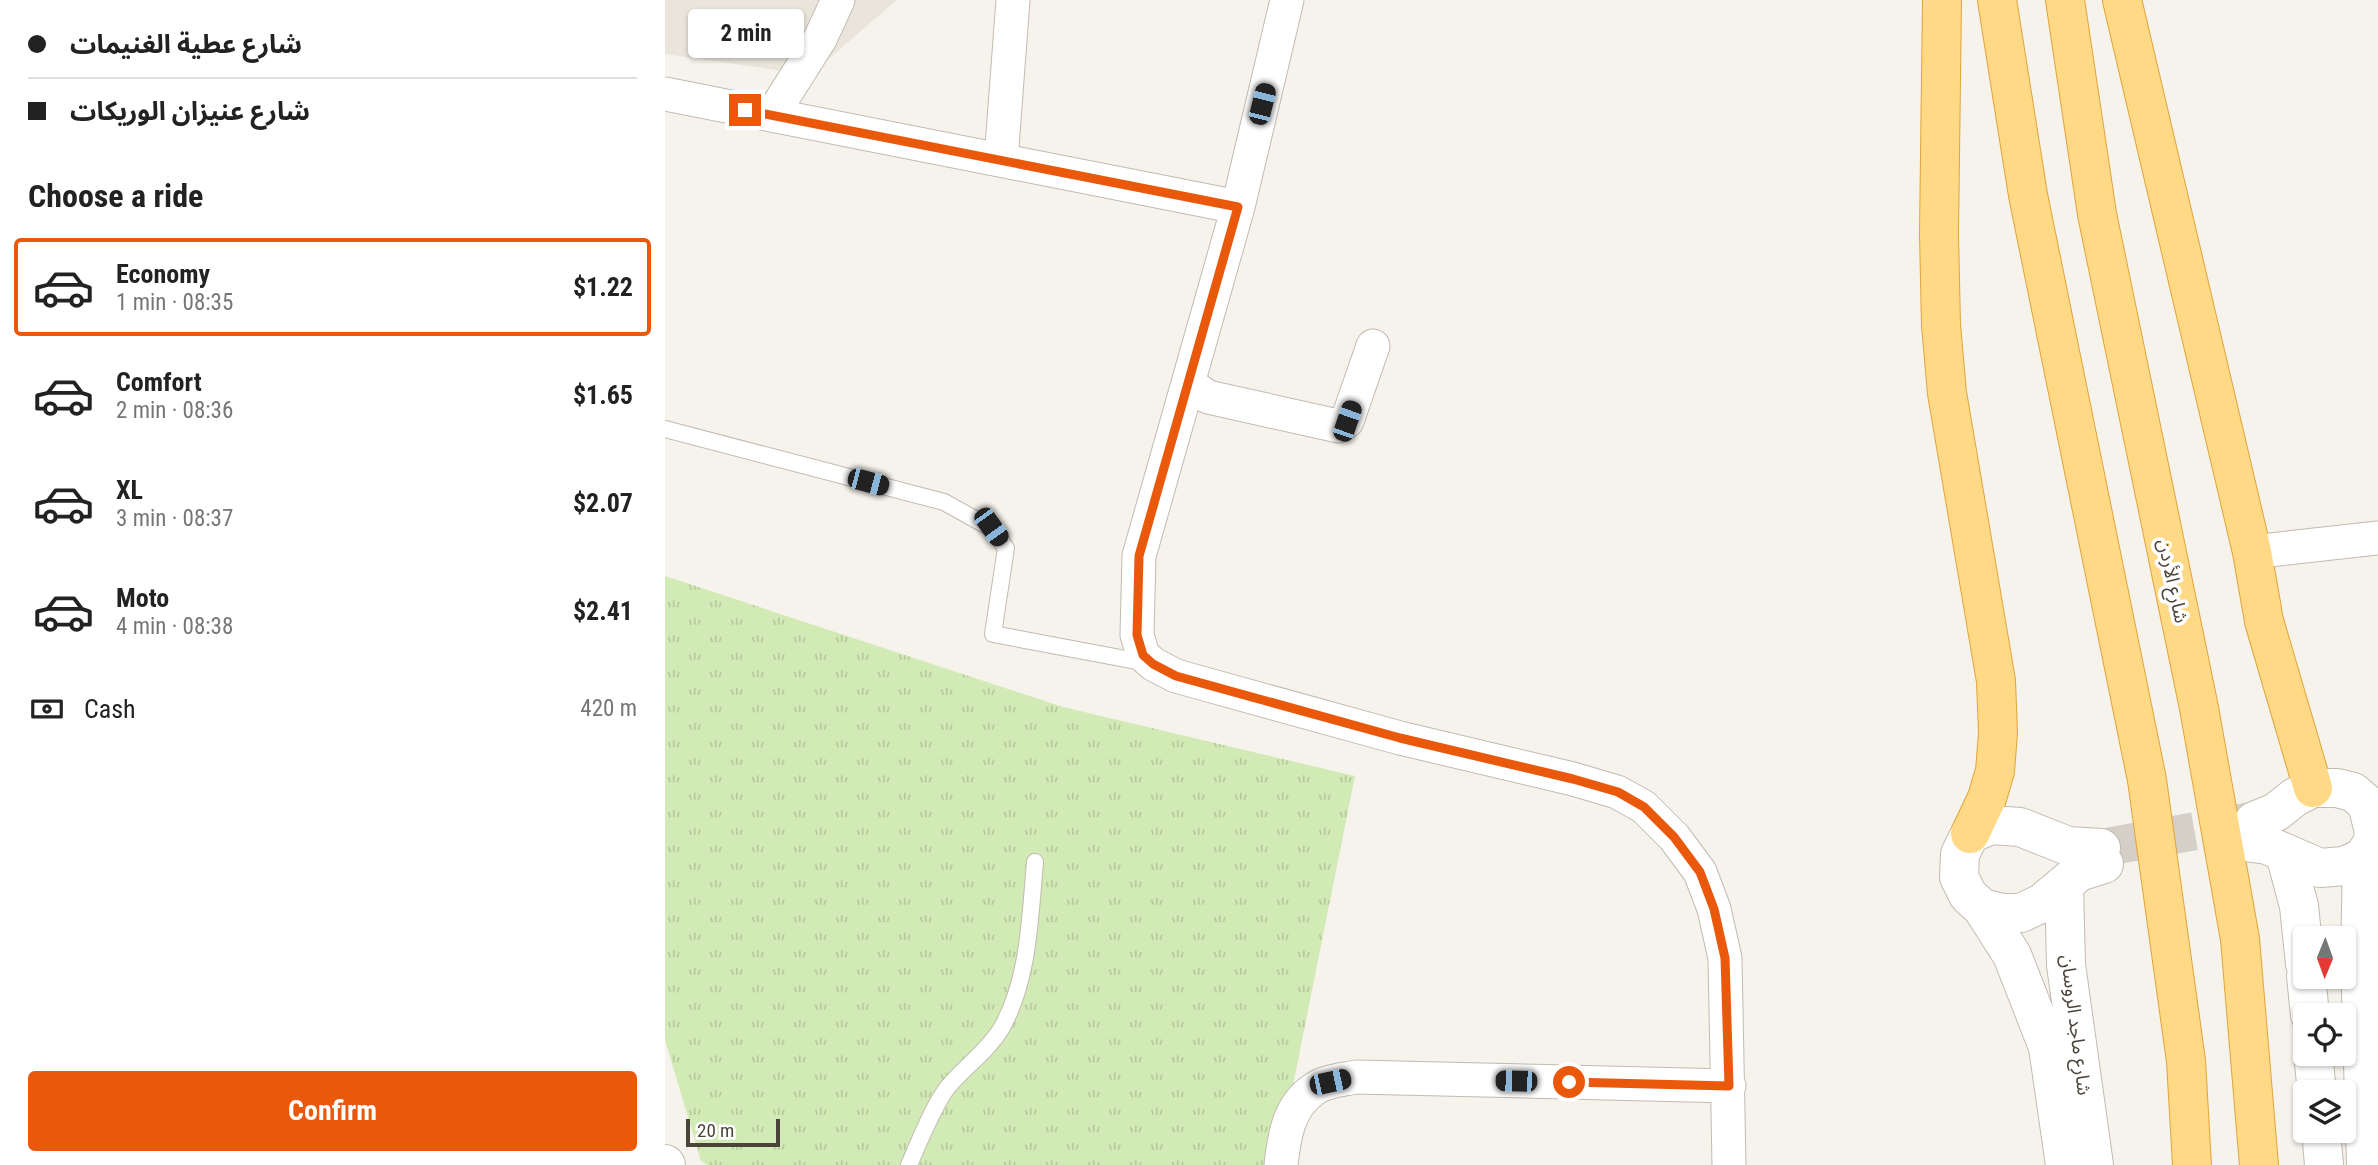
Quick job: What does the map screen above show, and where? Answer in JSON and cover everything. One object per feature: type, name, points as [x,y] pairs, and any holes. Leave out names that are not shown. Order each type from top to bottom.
[{"type":"highway","points":[[1942,0],[1941,326],[1947,393],[1996,681],[1998,733],[1995,771],[1987,798],[1970,834]]},
{"type":"highway","points":[[1997,0],[2028,195],[2147,780],[2186,1061],[2192,1165]]},
{"type":"highway","name":"شارع الأردن","points":[[2065,0],[2097,214],[2199,708],[2240,939],[2259,1165]]},
{"type":"highway","points":[[2122,0],[2252,552],[2263,621],[2313,788]]},
{"type":"street","points":[[772,115],[820,39],[838,0]]},
{"type":"street","points":[[1001,159],[1013,0]]},
{"type":"street","points":[[1287,0],[1238,207],[1139,556],[1137,635],[1143,655],[1153,664],[1176,676],[1400,738],[1573,779],[1618,792],[1644,807],[1674,837],[1700,872],[1714,909],[1725,958],[1729,1165]]},
{"type":"street","points":[[665,94],[1238,207]]},
{"type":"street","points":[[1189,384],[1208,397],[1338,426],[1347,421],[1373,346]]},
{"type":"street","points":[[2252,552],[2378,538]]},
{"type":"street","points":[[2366,1165],[2360,948],[2371,841],[2367,804],[2353,792],[2337,788],[2313,788],[2295,797],[2249,832],[2285,855],[2320,868],[2344,866],[2371,841]]},
{"type":"street","points":[[1970,834],[1991,825],[2020,827],[2102,856],[2042,903],[2021,913],[2002,913],[1982,908]]},
{"type":"street","name":"شارع ماجد الروسان","points":[[1970,834],[1961,854],[1959,877],[1968,895],[1982,908],[2012,955],[2048,1047],[2066,1165]]},
{"type":"street","points":[[2285,855],[2299,906],[2301,926]]},
{"type":"street","name":"شارع ماجد الروسان","points":[[2064,885],[2066,965],[2094,1165]]},
{"type":"street","points":[[1281,1165],[1285,1132],[1296,1108],[1313,1089],[1330,1082],[1356,1077],[1729,1086]]},
{"type":"street","points":[[2322,1143],[2324,1165]]},
{"type":"lane","points":[[665,429],[944,502],[991,527],[1006,548],[993,634],[1153,664]]},
{"type":"lane","points":[[909,1165],[947,1089],[975,1062],[1000,1030],[1018,994],[1030,922],[1035,862]]},
{"type":"shaded area","points":[[665,0],[897,0],[810,75],[665,54]]},
{"type":"green space","points":[[665,576],[1063,707],[1355,776],[1277,1165],[708,1165],[701,1161],[665,1040]]},
{"type":"tunnel","points":[[2101,848],[2252,821]]},
{"type":"route","points":[[745,110],[1238,207],[1139,556],[1137,635],[1143,655],[1153,664],[1176,676],[1400,738],[1618,792],[1644,807],[1674,837],[1700,872],[1714,909],[1725,958],[1729,1086],[1569,1082]]}]
